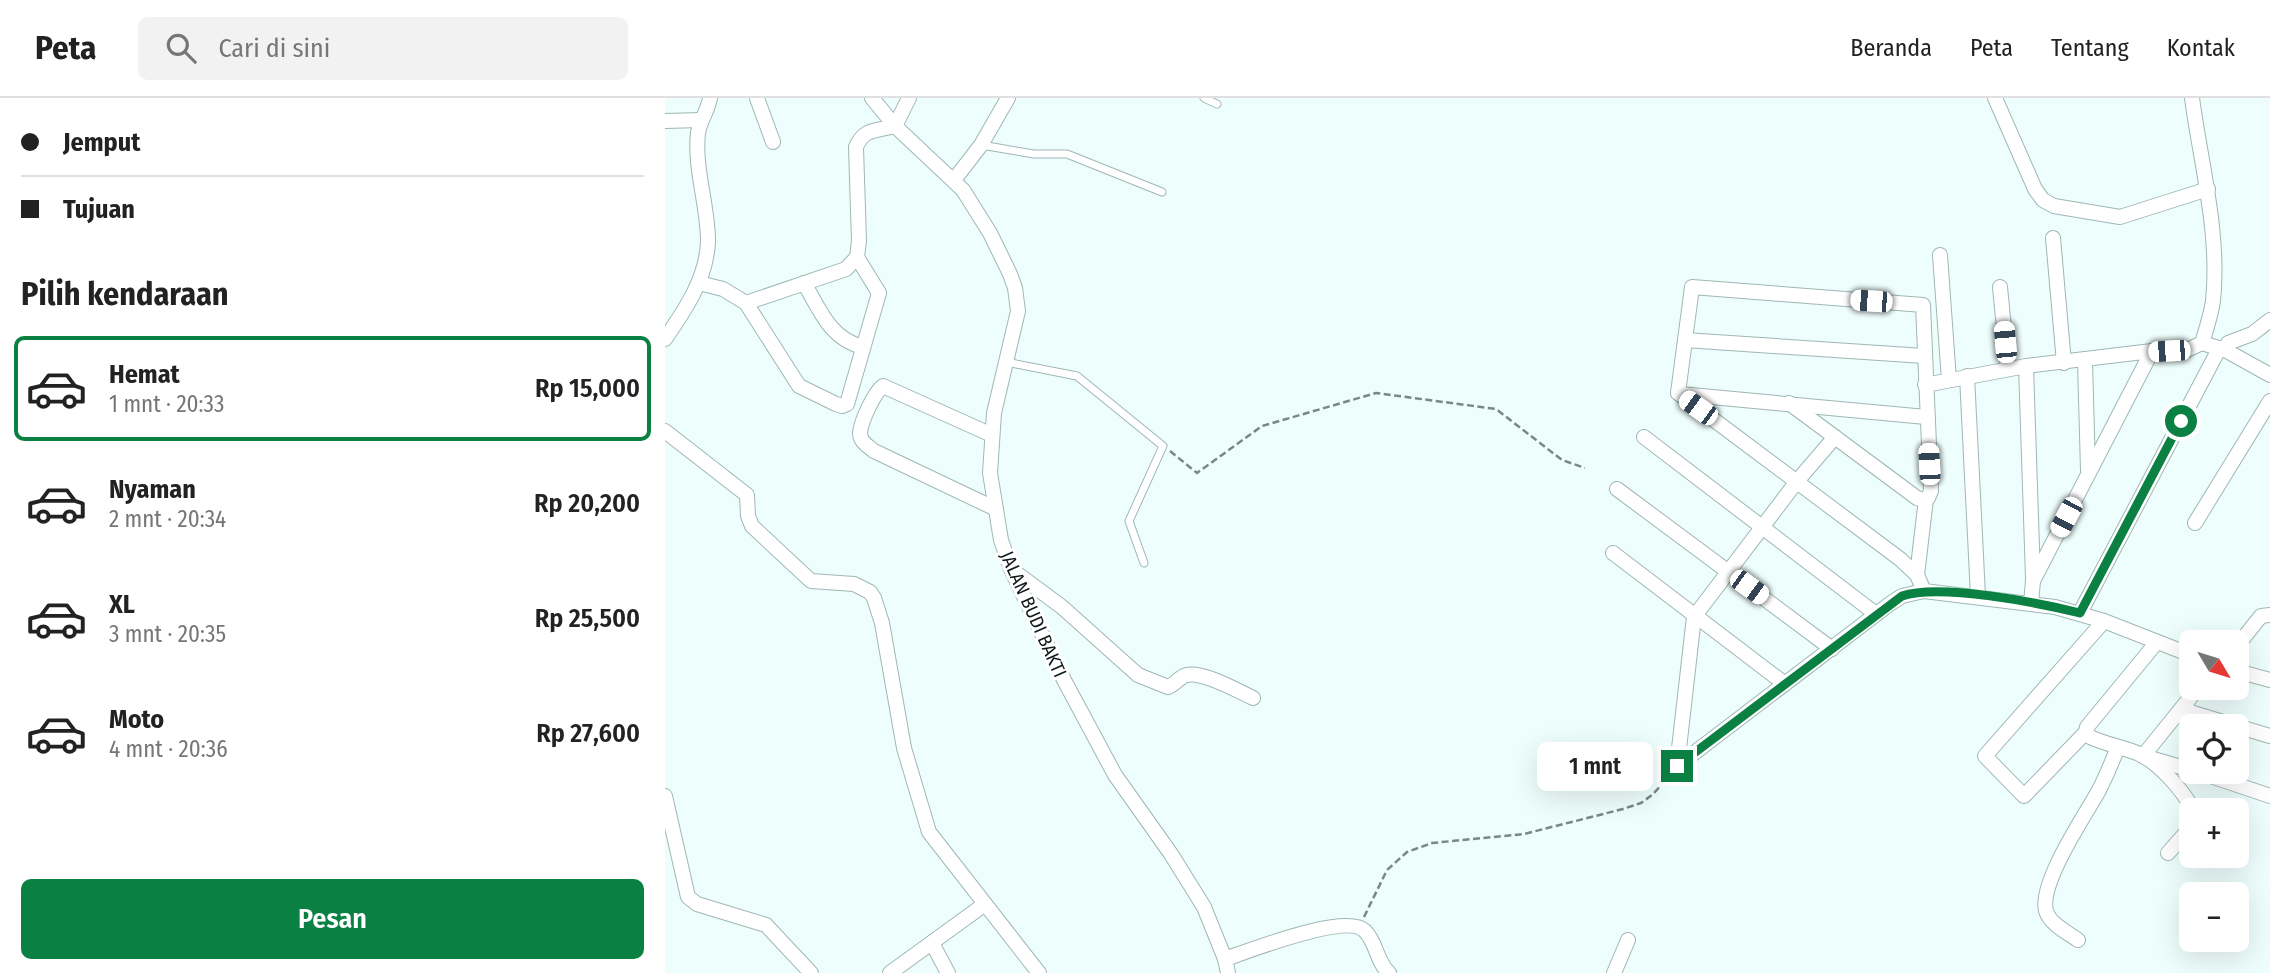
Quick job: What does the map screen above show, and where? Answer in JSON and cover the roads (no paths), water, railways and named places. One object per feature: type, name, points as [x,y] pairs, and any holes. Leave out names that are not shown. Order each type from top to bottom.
[{"type":"street","points":[[665,339],[704,270],[708,241],[698,159],[698,135],[710,98]]},
{"type":"street","points":[[757,98],[773,142]]},
{"type":"street","name":"JALAN BUDI BAKTI","points":[[871,98],[895,126],[964,190],[990,233],[1015,288],[1018,311],[994,413],[992,435],[990,473],[1001,540],[1011,569],[1064,680],[1115,775],[1204,907],[1227,966]]},
{"type":"street","points":[[745,303],[846,269],[857,257],[859,241],[856,148],[859,139],[866,132],[895,126],[909,98]]},
{"type":"street","points":[[954,180],[981,145],[1008,98]]},
{"type":"street","points":[[1995,98],[2035,189],[2043,200],[2054,206],[2120,217],[2209,190]]},
{"type":"street","points":[[2192,98],[2209,190],[2214,277],[2213,304],[2202,343]]},
{"type":"street","points":[[665,121],[701,120]]},
{"type":"street","points":[[2053,238],[2064,363]]},
{"type":"street","points":[[1940,255],[1949,380]]},
{"type":"street","points":[[699,283],[723,289],[745,303],[799,386],[842,406],[847,404],[879,293],[857,257]]},
{"type":"street","points":[[804,283],[838,337],[849,344],[863,347]]},
{"type":"street","points":[[1678,393],[1692,287],[1923,305],[1931,491],[1926,499],[1917,575]]},
{"type":"street","points":[[2000,287],[2008,369]]},
{"type":"street","points":[[2080,613],[2222,350],[2228,343],[2252,334],[2270,320]]},
{"type":"street","points":[[1685,340],[1924,356]]},
{"type":"street","points":[[1925,384],[2027,366],[2153,351],[2187,350],[2202,343],[2222,350],[2270,375]]},
{"type":"street","points":[[2033,581],[2153,351]]},
{"type":"street","points":[[2085,360],[2088,475]]},
{"type":"street","points":[[2027,366],[2033,581],[2031,603]]},
{"type":"street","points":[[1967,376],[1978,596]]},
{"type":"street","points":[[992,435],[883,386],[875,392],[860,432],[863,443],[874,451],[996,509]]},
{"type":"street","points":[[1678,393],[1926,417]]},
{"type":"street","points":[[1678,393],[1798,480],[1900,559],[1917,575],[1924,591]]},
{"type":"street","points":[[2195,523],[2270,401]]},
{"type":"street","points":[[1789,402],[1917,498],[1926,499]]},
{"type":"street","points":[[665,431],[747,495],[748,516],[752,526],[811,581],[854,584],[870,592],[882,623],[904,748],[929,832],[1039,973]]},
{"type":"street","points":[[1644,437],[1876,614]]},
{"type":"street","points":[[1835,437],[1798,480],[1694,617],[1677,766],[1902,596],[1924,591],[2031,603],[2080,613],[2179,650]]},
{"type":"street","points":[[1617,489],[1832,649]]},
{"type":"street","points":[[1613,553],[1785,684]]},
{"type":"street","points":[[1011,569],[1062,607],[1146,680],[1168,687],[1186,675],[1198,676],[1252,698]]},
{"type":"street","points":[[2249,632],[2261,617],[2270,615]]},
{"type":"street","points":[[2103,621],[1985,756],[2024,796],[2086,732],[2087,727],[2157,642]]},
{"type":"street","points":[[2249,674],[2270,680]]},
{"type":"street","points":[[2143,756],[2189,700]]},
{"type":"street","points":[[2183,707],[2193,713],[2270,736]]},
{"type":"street","points":[[2086,732],[2090,737],[2179,766]]},
{"type":"street","points":[[2078,940],[2048,916],[2045,904],[2053,875],[2119,747]]},
{"type":"street","points":[[2143,756],[2163,773],[2184,798]]},
{"type":"street","points":[[2234,784],[2270,796]]},
{"type":"street","points":[[665,796],[688,897],[697,904],[766,925],[811,973]]},
{"type":"street","points":[[2168,853],[2179,841]]},
{"type":"street","points":[[890,973],[985,904]]},
{"type":"street","points":[[1227,966],[1307,933],[1343,926],[1359,927],[1368,935],[1378,960],[1389,973]]},
{"type":"street","points":[[1614,973],[1628,940]]},
{"type":"street","points":[[932,943],[948,973]]},
{"type":"lane","points":[[1204,98],[1217,104]]},
{"type":"lane","points":[[981,145],[1034,154],[1067,155],[1162,192]]},
{"type":"lane","points":[[1006,362],[1077,376],[1163,446],[1129,521],[1144,563]]}]
